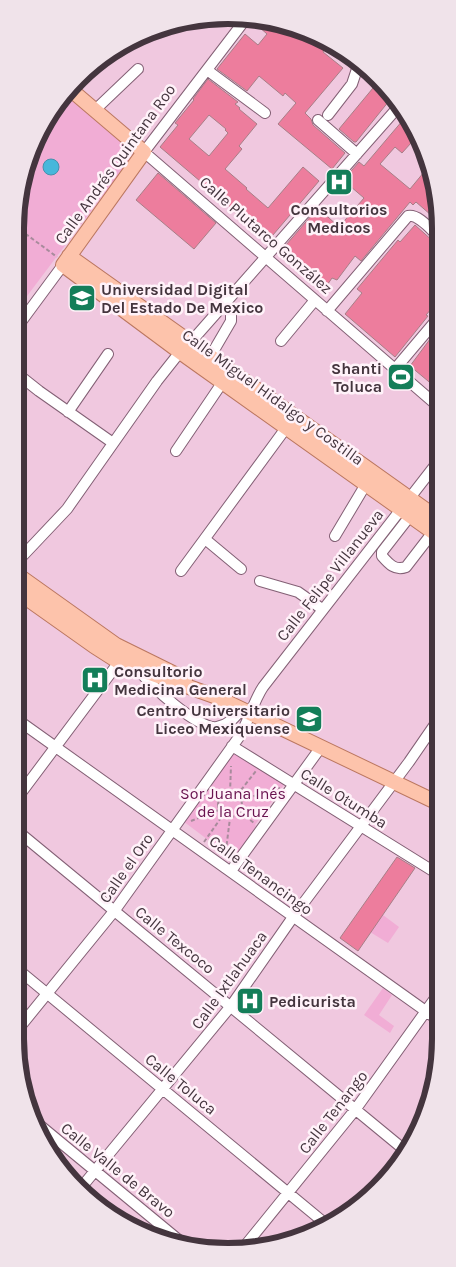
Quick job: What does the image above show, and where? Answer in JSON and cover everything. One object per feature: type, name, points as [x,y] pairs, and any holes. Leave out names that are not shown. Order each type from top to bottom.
[{"type":"main road","name":"Calle Plutarco González","points":[[74,93],[144,152]]},
{"type":"main road","name":"Calle Andrés Quintana Roo","points":[[65,262],[144,152]]},
{"type":"main road","name":"Calle Miguel Hidalgo y Costilla","points":[[65,262],[185,348],[222,382],[406,512],[432,527]]},
{"type":"main road","name":"Calle Miguel Hidalgo y Costilla","points":[[185,348],[210,357],[410,498],[432,523]]},
{"type":"main road","points":[[24,579],[116,645],[180,676],[214,696],[432,800]]},
{"type":"main road","points":[[24,596],[119,662],[214,696]]},
{"type":"street","name":"Calle Andrés Quintana Roo","points":[[144,152],[242,24]]},
{"type":"street","points":[[94,110],[138,69]]},
{"type":"street","points":[[207,70],[265,113]]},
{"type":"street","points":[[328,115],[352,84],[357,70]]},
{"type":"street","points":[[24,554],[67,509],[157,381],[395,111]]},
{"type":"street","points":[[318,120],[357,154]]},
{"type":"street","name":"Calle Plutarco González","points":[[144,152],[432,401]]},
{"type":"street","points":[[327,311],[408,216],[416,217],[432,231]]},
{"type":"street","name":"Calle Andrés Quintana Roo","points":[[24,318],[65,262]]},
{"type":"street","points":[[281,341],[315,300]]},
{"type":"street","points":[[210,357],[231,321],[232,312],[225,303]]},
{"type":"street","points":[[395,369],[432,326]]},
{"type":"street","points":[[68,412],[108,354]]},
{"type":"street","points":[[24,379],[113,443]]},
{"type":"street","points":[[176,451],[222,382]]},
{"type":"street","points":[[182,571],[286,428]]},
{"type":"street","name":"Calle Felipe Villanueva","points":[[246,711],[322,609],[406,512],[410,498],[432,469]]},
{"type":"street","points":[[335,536],[366,484]]},
{"type":"street","points":[[406,512],[382,552],[382,556],[391,566],[403,569],[406,567],[432,537]]},
{"type":"street","points":[[205,539],[241,569]]},
{"type":"street","points":[[260,582],[298,592],[322,609]]},
{"type":"street","points":[[24,789],[119,662]]},
{"type":"street","points":[[139,670],[153,686],[190,716],[206,726],[218,727],[230,723],[246,711]]},
{"type":"street","name":"Calle el Oro","points":[[24,1022],[115,910],[243,730],[246,711]]},
{"type":"street","name":"Calle Tenancingo","points":[[24,725],[200,848],[293,917],[432,1015]]},
{"type":"street","name":"Calle Ixtlahuaca","points":[[85,1184],[231,1006],[293,917],[432,729]]},
{"type":"street","name":"Calle Otumba","points":[[232,746],[432,870]]},
{"type":"street","points":[[228,869],[262,829],[321,747]]},
{"type":"street","name":"Calle Texcoco","points":[[24,836],[401,1147]]},
{"type":"street","name":"Calle Toluca","points":[[24,975],[321,1220]]},
{"type":"street","name":"Calle Tenango","points":[[248,1243],[355,1110],[432,1003]]},
{"type":"street","name":"Calle Valle de Bravo","points":[[45,1130],[173,1236]]},
{"type":"path","points":[[24,232],[65,262]]},
{"type":"path","points":[[237,795],[261,764]]},
{"type":"path","points":[[230,793],[231,765]]},
{"type":"path","points":[[241,800],[294,784]]},
{"type":"path","points":[[230,793],[237,795],[241,800],[240,812],[230,818],[223,815],[219,810],[219,800],[222,796],[230,793]]},
{"type":"path","points":[[172,829],[219,810]]},
{"type":"path","points":[[240,812],[262,829]]},
{"type":"path","points":[[200,848],[223,815]]},
{"type":"path","points":[[228,869],[230,818]]},
{"type":"green space","points":[[70,99],[129,149],[128,162],[24,300],[25,201],[39,150],[51,126]]},
{"type":"green space","name":"Sor Juana Inés de la Cruz","points":[[233,749],[286,782],[255,825],[237,855],[236,852],[232,858],[183,821]]},
{"type":"green space","points":[[383,915],[399,927],[388,943],[370,932]]},
{"type":"green space","points":[[383,988],[392,995],[379,1015],[394,1026],[390,1033],[364,1015]]},
{"type":"water","points":[[51,159],[57,161],[59,167],[57,173],[51,175],[45,173],[43,167],[45,161]]},
{"type":"building","points":[[258,26],[306,39],[318,45],[324,50],[323,52],[343,68],[305,113],[311,119],[313,125],[345,153],[332,169],[278,124],[296,103],[285,93],[283,96],[259,76],[247,91],[217,69],[245,34],[258,45],[267,34]]},
{"type":"building","points":[[208,79],[238,102],[235,104],[239,109],[257,124],[239,146],[242,149],[225,169],[268,208],[303,167],[319,181],[267,242],[251,229],[253,227],[234,210],[160,147],[178,125],[175,123]],"holes":[[[209,115],[226,129],[228,133],[209,156],[189,139]]]},
{"type":"building","points":[[373,88],[388,102],[356,142],[339,129]]},
{"type":"building","points":[[402,121],[415,147],[411,143],[402,153],[395,147],[380,164],[410,189],[424,172],[431,201],[432,216],[416,202],[413,205],[410,202],[361,261],[355,256],[337,280],[332,278],[323,291],[279,253],[318,208],[339,227],[364,198],[343,180],[359,162],[364,166]]},
{"type":"building","points":[[158,173],[216,223],[194,249],[136,200]]},
{"type":"building","points":[[415,225],[432,240],[432,308],[426,315],[428,316],[395,357],[345,314],[362,293],[357,289],[398,240],[400,242]]},
{"type":"building","points":[[432,336],[432,384],[410,366]]},
{"type":"building","points":[[397,857],[415,868],[358,951],[340,938]]},
{"type":"place","name":"Consultorios Medicos","points":[[339,182]]},
{"type":"place","name":"Universidad Digital Del Estado De Mexico","points":[[82,298]]},
{"type":"place","name":"Shanti Toluca","points":[[401,377]]},
{"type":"place","name":"Consultorio Medicina General","points":[[95,680]]},
{"type":"place","name":"Centro Universitario Liceo Mexiquense","points":[[309,719]]},
{"type":"place","name":"Pedicurista","points":[[250,1001]]}]
